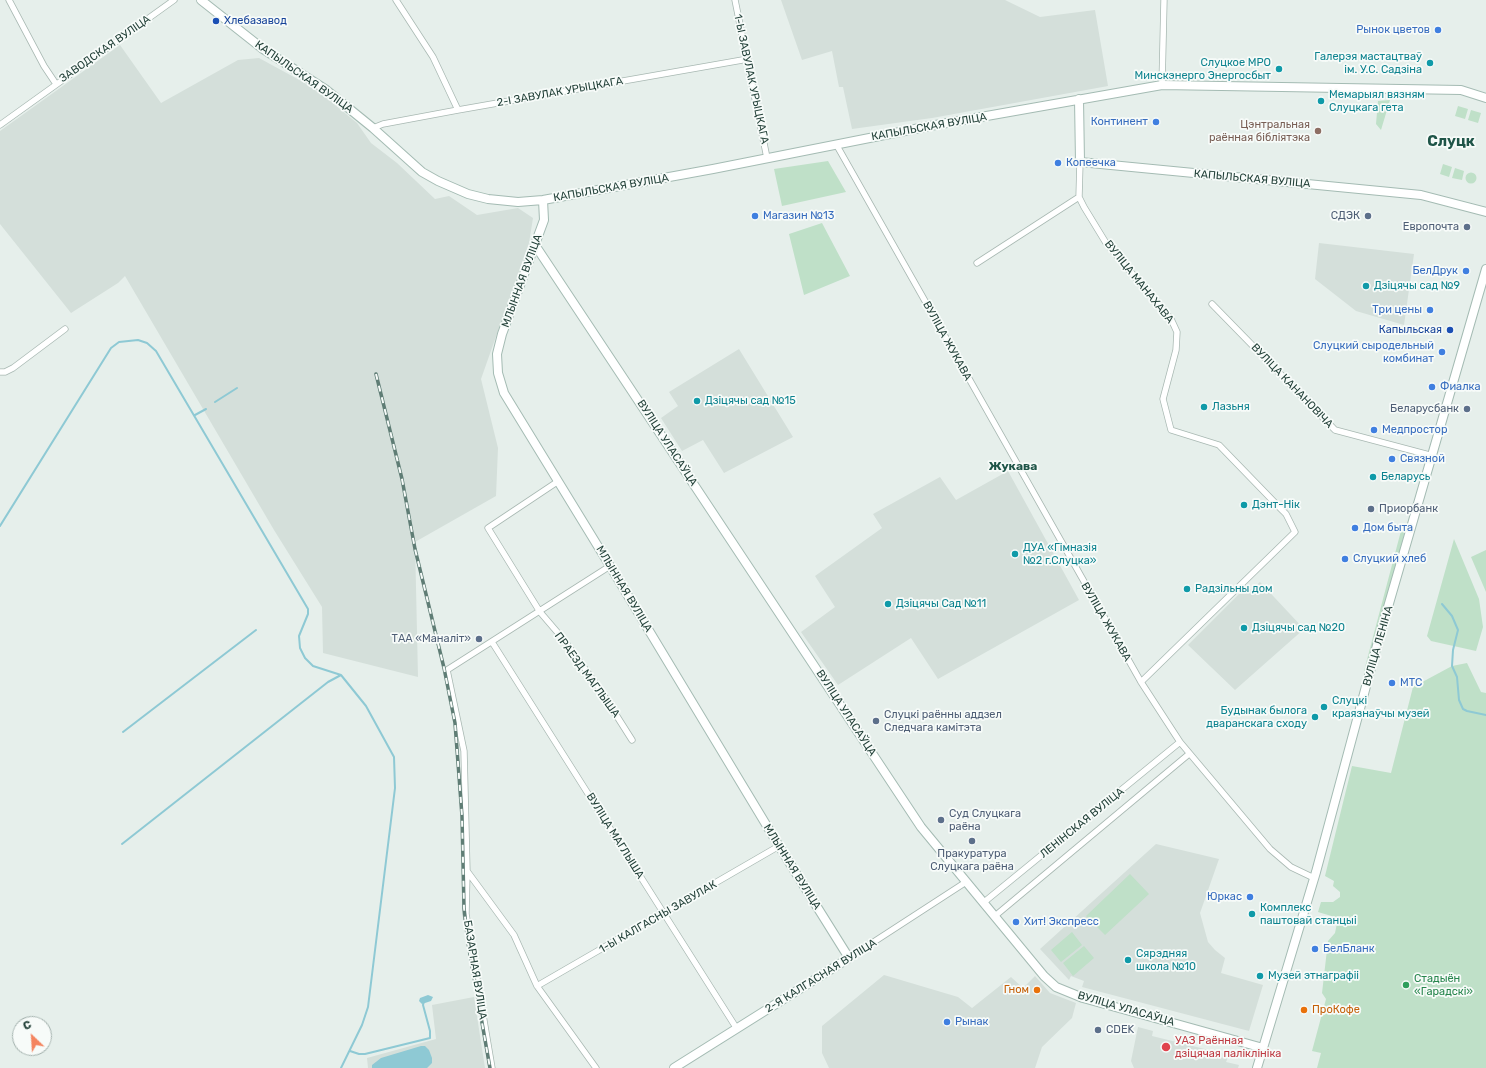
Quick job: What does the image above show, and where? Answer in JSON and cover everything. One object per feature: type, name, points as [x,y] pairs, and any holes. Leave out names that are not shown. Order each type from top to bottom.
[{"type":"main road","name":"КАПЫЛЬСКАЯ ВУЛІЦА","points":[[201,0],[263,49],[325,89],[373,128],[422,172],[452,188],[488,200],[518,202],[543,200],[836,144],[1162,85],[1460,90],[1486,98]]},
{"type":"main road","points":[[1079,99],[1080,162]]},
{"type":"main road","name":"КАПЫЛЬСКАЯ ВУЛІЦА","points":[[1080,162],[1421,196],[1486,212]]},
{"type":"main road","name":"МЛЫННАЯ ВУЛІЦА","points":[[543,200],[544,220],[502,334],[497,354],[498,373],[504,393],[511,407],[610,566],[779,846],[849,958]]},
{"type":"main road","name":"ВУЛІЦА УЛАСАЎЦА","points":[[535,245],[922,827],[1044,976],[1056,987],[1083,998],[1263,1048]]},
{"type":"main road","name":"ВУЛІЦА ЛЕНІНА","points":[[1257,1068],[1314,878],[1380,638],[1486,269]]},
{"type":"main road","name":"2-Я КАЛГАСНАЯ ВУЛІЦА","points":[[674,1068],[849,958]]},
{"type":"street","name":"ЗАВОДСКАЯ ВУЛІЦА","points":[[9,0],[44,66],[56,84]]},
{"type":"street","name":"ЗАВОДСКАЯ ВУЛІЦА","points":[[0,125],[174,0]]},
{"type":"street","points":[[396,0],[433,57],[458,110]]},
{"type":"street","name":"1-Ы ЗАВУЛАК УРЫЦКАГА","points":[[735,0],[748,58],[767,158]]},
{"type":"street","points":[[1162,85],[1164,0]]},
{"type":"street","name":"2-І ЗАВУЛАК УРЫЦКАГА","points":[[373,128],[383,124],[748,58]]},
{"type":"street","name":"ВУЛІЦА ЖУКАВА","points":[[836,144],[1141,682],[1180,742],[1270,849],[1291,867],[1314,878]]},
{"type":"street","name":"ВУЛІЦА МАНАХАВА","points":[[1080,162],[1079,197],[1094,225],[1106,243],[1171,319],[1177,332],[1176,350],[1163,399],[1170,430],[1214,442],[1219,445],[1283,511],[1295,532],[1141,682]]},
{"type":"street","points":[[977,263],[1079,197]]},
{"type":"street","name":"ВУЛІЦА КАНАНОВІЧА","points":[[1212,304],[1334,430],[1433,456]]},
{"type":"street","points":[[0,372],[5,372],[13,368],[64,329]]},
{"type":"street","name":"ПРАЕЗД МАГЛЫША","points":[[557,482],[488,528],[540,612],[564,640],[599,688],[632,740]]},
{"type":"street","points":[[492,642],[610,566]]},
{"type":"street","name":"БАЗАРНАЯ ВУЛІЦА","points":[[492,642],[447,670],[464,751],[467,871],[466,914],[492,1068]]},
{"type":"street","name":"ВУЛІЦА МАГЛЫША","points":[[492,642],[737,1029]]},
{"type":"street","name":"ЛЕНІНСКАЯ ВУЛІЦА","points":[[983,903],[1180,742]]},
{"type":"street","name":"ЛЕНІНСКАЯ ВУЛІЦА","points":[[995,916],[1189,754]]},
{"type":"street","name":"1-Ы КАЛГАСНЫ ЗАВУЛАК","points":[[537,986],[665,914],[779,846]]},
{"type":"street","points":[[467,871],[514,935],[537,986],[596,1068]]},
{"type":"street","name":"2-Я КАЛГАСНАЯ ВУЛІЦА","points":[[849,958],[966,882]]},
{"type":"shaded area","points":[[781,0],[1005,0],[1040,17],[1095,10],[1108,86],[932,118],[852,129],[843,87],[839,87],[832,51],[802,60]]},
{"type":"shaded area","points":[[120,45],[161,103],[238,60],[259,58],[303,82],[329,100],[357,123],[371,143],[397,163],[435,199],[449,196],[477,215],[518,208],[533,218],[529,243],[481,379],[498,448],[496,496],[415,542],[418,677],[323,653],[322,607],[274,530],[125,276],[118,283],[71,313],[0,224],[0,131]]},
{"type":"shaded area","points":[[1319,243],[1414,254],[1404,325],[1356,311],[1315,279]]},
{"type":"shaded area","points":[[739,349],[793,437],[724,473],[703,440],[682,451],[661,418],[678,406],[669,392]]},
{"type":"shaded area","points":[[1008,471],[1079,600],[938,679],[911,638],[838,685],[801,632],[835,607],[815,576],[882,528],[873,514],[940,477],[956,500]]},
{"type":"shaded area","points":[[1260,582],[1304,629],[1235,690],[1188,645],[1247,586],[1251,590]]},
{"type":"shaded area","points":[[1156,844],[1219,859],[1200,913],[1208,942],[1225,958],[1221,973],[1263,985],[1249,1031],[1082,987],[1084,981],[1071,976],[1069,980],[1040,949]]},
{"type":"shaded area","name":"Рынак","points":[[884,975],[958,997],[972,1008],[1011,977],[1023,988],[1035,976],[1050,993],[1076,1003],[1072,1018],[1042,1047],[1035,1068],[829,1068],[822,1053],[822,1026]]},
{"type":"shaded area","points":[[474,997],[485,1068],[368,1068],[367,1058],[436,1039],[432,1005]]},
{"type":"shaded area","name":"УАЗ Раённая дзіцячая паліклініка","points":[[1138,1027],[1153,1031],[1152,1036],[1229,1055],[1226,1062],[1239,1065],[1238,1068],[1134,1068],[1131,1061]]},
{"type":"green space","points":[[1390,100],[1381,130],[1376,124],[1378,101]]},
{"type":"green space","points":[[1458,106],[1468,109],[1465,119],[1455,116]]},
{"type":"green space","points":[[1471,110],[1481,113],[1478,123],[1468,120]]},
{"type":"green space","points":[[828,161],[846,192],[782,206],[774,169]]},
{"type":"green space","points":[[1443,164],[1452,167],[1449,177],[1440,174]]},
{"type":"green space","points":[[1455,168],[1464,171],[1462,180],[1452,178]]},
{"type":"green space","points":[[1469,173],[1473,173],[1475,174],[1475,182],[1469,183],[1466,180],[1466,176]]},
{"type":"green space","points":[[822,223],[850,276],[804,295],[789,234]]},
{"type":"green space","points":[[1402,527],[1406,528],[1366,671],[1364,671]]},
{"type":"green space","points":[[1454,539],[1479,599],[1483,627],[1476,651],[1431,641],[1427,636]]},
{"type":"green space","points":[[1486,550],[1486,592],[1471,557]]},
{"type":"green space","points":[[1467,663],[1481,692],[1486,693],[1486,1068],[1317,1068],[1321,1053],[1312,1051],[1326,999],[1322,993],[1328,941],[1335,933],[1338,918],[1318,912],[1321,902],[1333,902],[1340,897],[1340,892],[1333,886],[1334,881],[1325,876],[1352,766],[1391,773],[1413,687],[1452,666]]},
{"type":"green space","points":[[1130,874],[1149,894],[1105,935],[1086,916]]},
{"type":"green space","points":[[1072,932],[1082,945],[1061,962],[1051,950]]},
{"type":"green space","points":[[1084,946],[1094,958],[1073,976],[1063,963]]},
{"type":"water","points":[[428,995],[433,997],[431,1001],[422,1004],[419,1001],[420,998]]},
{"type":"water","points":[[425,1046],[429,1050],[432,1058],[432,1063],[427,1068],[372,1068],[372,1065],[381,1058]]},
{"type":"waterway","points":[[0,526],[111,348],[119,342],[138,340],[147,343],[156,351],[308,609],[308,614],[299,636],[300,648],[305,658],[313,666],[341,675],[366,706],[394,757],[395,788],[368,1007],[362,1025],[341,1068]]},
{"type":"waterway","points":[[215,402],[237,388]]},
{"type":"waterway","points":[[195,415],[206,409]]},
{"type":"waterway","points":[[1442,604],[1452,616],[1458,630],[1453,650],[1452,666],[1457,677],[1459,700],[1463,709],[1486,715]]},
{"type":"waterway","points":[[123,732],[256,630]]},
{"type":"waterway","points":[[122,844],[328,682],[341,675]]},
{"type":"waterway","points":[[350,1051],[365,1054],[430,1038],[430,1031],[423,1005],[424,1001]]},
{"type":"railway","points":[[376,374],[402,479],[415,549],[444,668],[455,723],[462,816],[464,908],[468,943],[490,1068]]},
{"type":"place","name":"Хлебазавод","points":[[216,21]]},
{"type":"place","name":"Рынок цветов","points":[[1438,30]]},
{"type":"place","name":"Галерэя мастацтваў ім. У.С. Садзіна","points":[[1430,63]]},
{"type":"place","name":"Слуцкое МРО Минскэнерго Энергосбыт","points":[[1279,69]]},
{"type":"place","name":"Мемарыял вязням Слуцкага гета","points":[[1321,101]]},
{"type":"place","name":"Континент","points":[[1156,122]]},
{"type":"place","name":"Цэнтральная раённая бібліятэка","points":[[1318,131]]},
{"type":"place","name":"Копеечка","points":[[1058,163]]},
{"type":"place","name":"Магазин №13","points":[[755,216]]},
{"type":"place","name":"СДЭК","points":[[1368,216]]},
{"type":"place","name":"Европочта","points":[[1467,227]]},
{"type":"place","name":"БелДрук","points":[[1466,271]]},
{"type":"place","name":"Дзіцячы сад №9","points":[[1366,286]]},
{"type":"place","name":"Три цены","points":[[1430,310]]},
{"type":"place","name":"Капыльская","points":[[1450,330]]},
{"type":"place","name":"Слуцкий сыродельный комбинат","points":[[1442,352]]},
{"type":"place","name":"Фиалка","points":[[1432,387]]},
{"type":"place","name":"Дзіцячы сад №15","points":[[697,401]]},
{"type":"place","name":"Лазьня","points":[[1204,407]]},
{"type":"place","name":"Беларусбанк","points":[[1467,409]]},
{"type":"place","name":"Медпростор","points":[[1374,430]]},
{"type":"place","name":"Связной","points":[[1392,459]]},
{"type":"place","name":"Беларусь","points":[[1373,477]]},
{"type":"place","name":"Дэнт-Нік","points":[[1244,505]]},
{"type":"place","name":"Приорбанк","points":[[1371,509]]},
{"type":"place","name":"Дом быта","points":[[1355,528]]},
{"type":"place","name":"ДУА «Гімназія №2 г.Слуцка»","points":[[1015,554]]},
{"type":"place","name":"Слуцкий хлеб","points":[[1345,559]]},
{"type":"place","name":"Радзільны дом","points":[[1187,589]]},
{"type":"place","name":"Дзіцячы Сад №11","points":[[888,604]]},
{"type":"place","name":"Дзіцячы сад №20","points":[[1244,628]]},
{"type":"place","name":"ТАА «Маналіт»","points":[[479,639]]},
{"type":"place","name":"МТС","points":[[1392,683]]},
{"type":"place","name":"Слуцкі краязнаўчы музей","points":[[1324,707]]},
{"type":"place","name":"Будынак былога дваранскага сходу","points":[[1315,717]]},
{"type":"place","name":"Слуцкі раённы аддзел Следчага камітэта","points":[[876,721]]},
{"type":"place","name":"Суд Слуцкага раёна","points":[[941,820]]},
{"type":"place","name":"Пракуратура Слуцкага раёна","points":[[972,841]]},
{"type":"place","name":"Юркас","points":[[1250,897]]},
{"type":"place","name":"Комплекс паштовай станцыі","points":[[1252,914]]},
{"type":"place","name":"Хит! Экспресс","points":[[1016,922]]},
{"type":"place","name":"БелБланк","points":[[1315,949]]},
{"type":"place","name":"Сярэдняя школа №10","points":[[1128,960]]},
{"type":"place","name":"Музей этнаграфіі","points":[[1260,976]]},
{"type":"place","name":"Стадыён «Гарадскі»","points":[[1406,985]]},
{"type":"place","name":"Гном","points":[[1037,990]]},
{"type":"place","name":"ПроКофе","points":[[1304,1010]]},
{"type":"place","name":"Рынак","points":[[947,1022]]},
{"type":"place","name":"CDEK","points":[[1098,1030]]},
{"type":"place","name":"УАЗ Раённая дзіцячая паліклініка","points":[[1166,1047]]},
{"type":"district","name":"Слуцк","points":[[1451,142]]},
{"type":"district","name":"Жукава","points":[[1013,467]]}]
